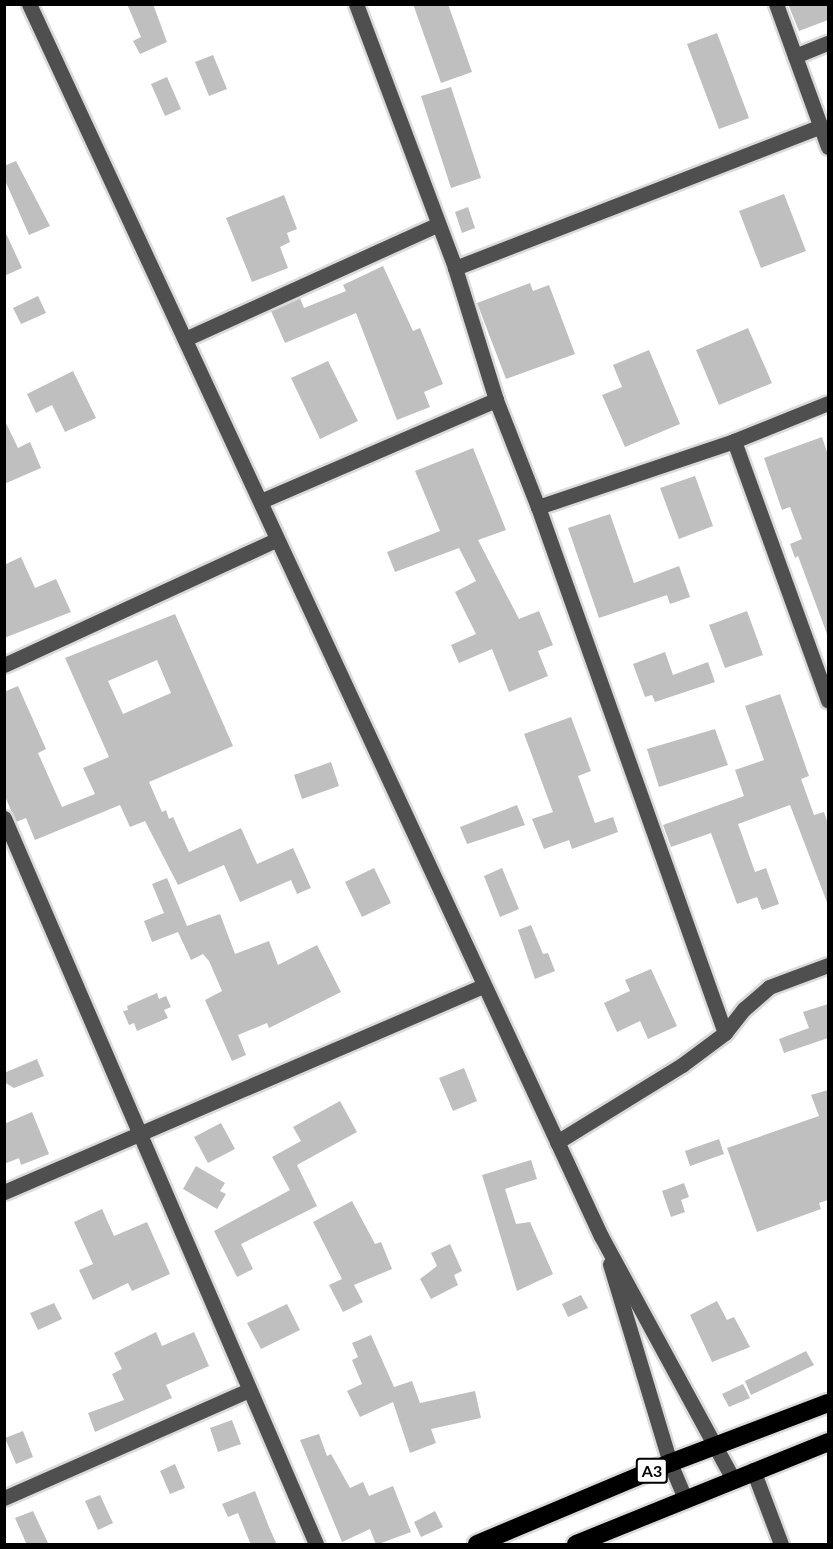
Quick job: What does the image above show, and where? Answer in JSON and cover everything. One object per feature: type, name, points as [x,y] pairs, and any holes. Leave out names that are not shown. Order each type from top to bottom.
[{"type":"highway","name":"A3","points":[[477,1545],[670,1463],[828,1402]]},
{"type":"highway","name":"A3","points":[[576,1545],[753,1470],[828,1442]]},
{"type":"street","points":[[29,4],[557,1142],[602,1236],[733,1479]]},
{"type":"street","points":[[356,4],[455,268],[496,400],[538,507],[725,1033]]},
{"type":"street","points":[[776,4],[828,147]]},
{"type":"street","points":[[795,56],[828,44]]},
{"type":"street","points":[[455,268],[821,126]]},
{"type":"street","points":[[185,339],[438,224]]},
{"type":"street","points":[[261,501],[496,400]]},
{"type":"street","points":[[538,507],[734,441],[828,404]]},
{"type":"street","points":[[734,441],[828,700]]},
{"type":"street","points":[[4,665],[276,540]]},
{"type":"street","points":[[4,818],[316,1545]]},
{"type":"street","points":[[557,1142],[682,1065],[725,1033],[744,1009],[769,987],[828,965]]},
{"type":"street","points":[[4,1192],[483,986]]},
{"type":"street","points":[[602,1236],[670,1463],[685,1498]]},
{"type":"street","points":[[4,1498],[249,1390]]},
{"type":"street","points":[[753,1470],[781,1545]]},
{"type":"building","points":[[127,4],[153,4],[167,42],[140,54],[133,41],[141,37]]},
{"type":"building","points":[[413,4],[448,4],[472,72],[441,83]]},
{"type":"building","points":[[788,4],[828,4],[828,20],[799,31]]},
{"type":"building","points":[[717,33],[749,118],[719,129],[687,44]]},
{"type":"building","points":[[213,55],[227,89],[209,96],[195,62]]},
{"type":"building","points":[[167,77],[181,109],[165,116],[151,84]]},
{"type":"building","points":[[451,87],[481,178],[451,188],[421,96]]},
{"type":"building","points":[[16,161],[50,226],[29,235],[4,178],[4,166]]},
{"type":"building","points":[[784,194],[806,251],[761,268],[739,211]]},
{"type":"building","points":[[284,195],[297,229],[287,233],[290,242],[280,247],[288,268],[252,282],[226,218]]},
{"type":"building","points":[[468,207],[475,228],[462,233],[455,212]]},
{"type":"building","points":[[4,229],[22,268],[4,276]]},
{"type":"building","points":[[383,266],[413,331],[420,328],[443,384],[424,392],[430,407],[397,420],[356,313],[285,343],[271,311],[300,298],[304,308],[346,291],[343,285]]},
{"type":"building","points":[[530,283],[533,291],[549,285],[575,354],[506,379],[477,303]]},
{"type":"building","points":[[38,296],[46,313],[21,324],[13,308]]},
{"type":"building","points":[[748,328],[772,383],[719,405],[696,350]]},
{"type":"building","points":[[649,350],[680,424],[625,447],[602,395],[622,387],[613,365]]},
{"type":"building","points":[[328,361],[358,421],[320,439],[291,378]]},
{"type":"building","points":[[73,371],[96,418],[65,432],[52,405],[36,413],[27,394]]},
{"type":"building","points":[[4,419],[18,448],[30,442],[41,468],[4,484]]},
{"type":"building","points":[[822,437],[828,455],[827,634],[798,556],[795,558],[790,544],[802,539],[790,507],[782,510],[764,458]]},
{"type":"building","points":[[473,448],[506,530],[478,540],[519,619],[539,611],[553,645],[538,651],[548,676],[509,692],[492,649],[459,663],[451,645],[476,634],[455,592],[476,581],[459,548],[395,572],[387,552],[440,531],[415,471]]},
{"type":"building","points":[[695,476],[713,526],[679,539],[660,488]]},
{"type":"building","points":[[610,514],[634,583],[679,566],[690,597],[670,604],[667,595],[599,618],[568,528]]},
{"type":"building","points":[[21,557],[35,588],[56,579],[71,612],[4,638],[4,565]]},
{"type":"building","points":[[747,611],[763,655],[725,668],[709,625]]},
{"type":"building","points":[[175,614],[233,746],[149,782],[162,812],[166,810],[169,819],[173,817],[189,852],[241,828],[257,864],[293,848],[311,888],[297,894],[291,880],[240,902],[224,865],[178,885],[145,821],[130,827],[120,805],[35,840],[26,818],[16,822],[4,794],[4,692],[18,686],[46,749],[38,753],[62,807],[95,794],[83,768],[109,757],[65,658]],"holes":[[[157,660],[171,693],[123,714],[108,681]]]},
{"type":"building","points":[[665,652],[673,675],[708,662],[715,682],[655,702],[652,695],[645,697],[633,664]]},
{"type":"building","points":[[780,694],[809,776],[801,779],[814,815],[824,812],[828,824],[828,905],[790,805],[738,824],[755,872],[766,868],[779,904],[762,910],[757,897],[737,904],[711,833],[671,847],[663,825],[744,796],[735,770],[764,760],[745,706]]},
{"type":"building","points":[[571,717],[591,771],[578,776],[595,823],[613,817],[618,832],[572,849],[569,840],[544,849],[532,819],[553,812],[524,734]]},
{"type":"building","points":[[715,729],[728,765],[659,787],[647,749]]},
{"type":"building","points":[[331,762],[339,786],[302,799],[294,775]]},
{"type":"building","points":[[517,805],[525,825],[467,844],[460,827]]},
{"type":"building","points":[[374,868],[391,903],[362,917],[345,882]]},
{"type":"building","points":[[502,868],[519,909],[500,917],[484,876]]},
{"type":"building","points":[[167,878],[187,926],[220,914],[235,954],[269,941],[278,965],[317,945],[341,992],[269,1028],[267,1023],[238,1035],[246,1055],[232,1061],[205,1000],[222,991],[209,961],[203,954],[191,960],[178,932],[152,942],[144,921],[164,913],[152,884]]},
{"type":"building","points":[[531,925],[543,954],[548,953],[555,971],[535,979],[518,930]]},
{"type":"building","points":[[651,969],[677,1026],[648,1039],[640,1021],[617,1032],[604,1003],[630,991],[625,980]]},
{"type":"building","points":[[157,993],[159,999],[166,996],[171,1007],[164,1010],[168,1018],[137,1031],[134,1023],[129,1025],[123,1011],[128,1010],[127,1006]]},
{"type":"building","points":[[828,1004],[828,1038],[784,1053],[779,1039],[809,1028],[803,1012]]},
{"type":"building","points":[[37,1059],[44,1076],[14,1088],[4,1082],[4,1073]]},
{"type":"building","points":[[464,1068],[477,1101],[453,1111],[439,1078]]},
{"type":"building","points":[[828,1090],[828,1200],[819,1203],[821,1209],[757,1232],[727,1148],[819,1116],[811,1095]]},
{"type":"building","points":[[340,1101],[357,1132],[297,1165],[317,1206],[241,1244],[253,1269],[237,1277],[214,1231],[290,1190],[272,1157],[301,1141],[293,1127]]},
{"type":"building","points":[[32,1112],[49,1154],[21,1165],[19,1158],[4,1164],[4,1124]]},
{"type":"building","points":[[221,1123],[235,1149],[208,1163],[194,1137]]},
{"type":"building","points":[[719,1139],[724,1154],[690,1166],[685,1151]]},
{"type":"building","points":[[531,1160],[537,1179],[505,1189],[516,1224],[530,1222],[553,1274],[517,1291],[482,1175]]},
{"type":"building","points":[[196,1166],[225,1183],[220,1191],[226,1194],[217,1209],[183,1189]]},
{"type":"building","points":[[684,1183],[689,1197],[681,1200],[685,1212],[671,1217],[662,1191]]},
{"type":"building","points":[[352,1201],[375,1244],[381,1242],[392,1269],[354,1285],[363,1302],[343,1312],[329,1285],[342,1279],[313,1222]]},
{"type":"building","points":[[102,1209],[114,1236],[147,1222],[170,1274],[132,1291],[128,1283],[93,1300],[79,1270],[93,1264],[74,1222]]},
{"type":"building","points":[[450,1244],[462,1271],[454,1275],[458,1285],[431,1299],[420,1279],[437,1266],[431,1253]]},
{"type":"building","points":[[581,1295],[588,1308],[568,1317],[562,1304]]},
{"type":"building","points":[[717,1301],[727,1320],[734,1317],[750,1347],[712,1362],[690,1315]]},
{"type":"building","points":[[54,1303],[62,1319],[38,1330],[30,1313]]},
{"type":"building","points":[[287,1304],[300,1330],[261,1349],[247,1323]]},
{"type":"building","points":[[156,1332],[162,1346],[194,1332],[209,1366],[166,1385],[172,1398],[95,1432],[88,1413],[124,1400],[112,1374],[122,1369],[114,1353]]},
{"type":"building","points":[[371,1335],[394,1387],[412,1381],[420,1403],[475,1391],[481,1418],[431,1429],[436,1443],[410,1453],[393,1402],[360,1417],[347,1391],[362,1384],[352,1360],[358,1357],[352,1343]]},
{"type":"building","points":[[806,1351],[814,1365],[751,1395],[745,1381]]},
{"type":"building","points":[[743,1384],[750,1398],[729,1407],[722,1394]]},
{"type":"building","points":[[232,1420],[241,1444],[218,1452],[210,1428]]},
{"type":"building","points":[[23,1431],[33,1457],[16,1464],[5,1438]]},
{"type":"building","points":[[319,1434],[327,1456],[331,1454],[350,1488],[363,1482],[369,1496],[393,1486],[411,1532],[376,1545],[370,1529],[342,1542],[300,1440]]},
{"type":"building","points":[[175,1464],[185,1488],[170,1494],[160,1471]]},
{"type":"building","points":[[255,1491],[277,1545],[251,1545],[238,1513],[228,1517],[222,1504]]},
{"type":"building","points":[[100,1495],[113,1523],[98,1530],[85,1501]]},
{"type":"building","points":[[33,1511],[49,1545],[27,1545],[15,1518]]},
{"type":"building","points":[[435,1511],[443,1527],[421,1537],[414,1522]]}]
